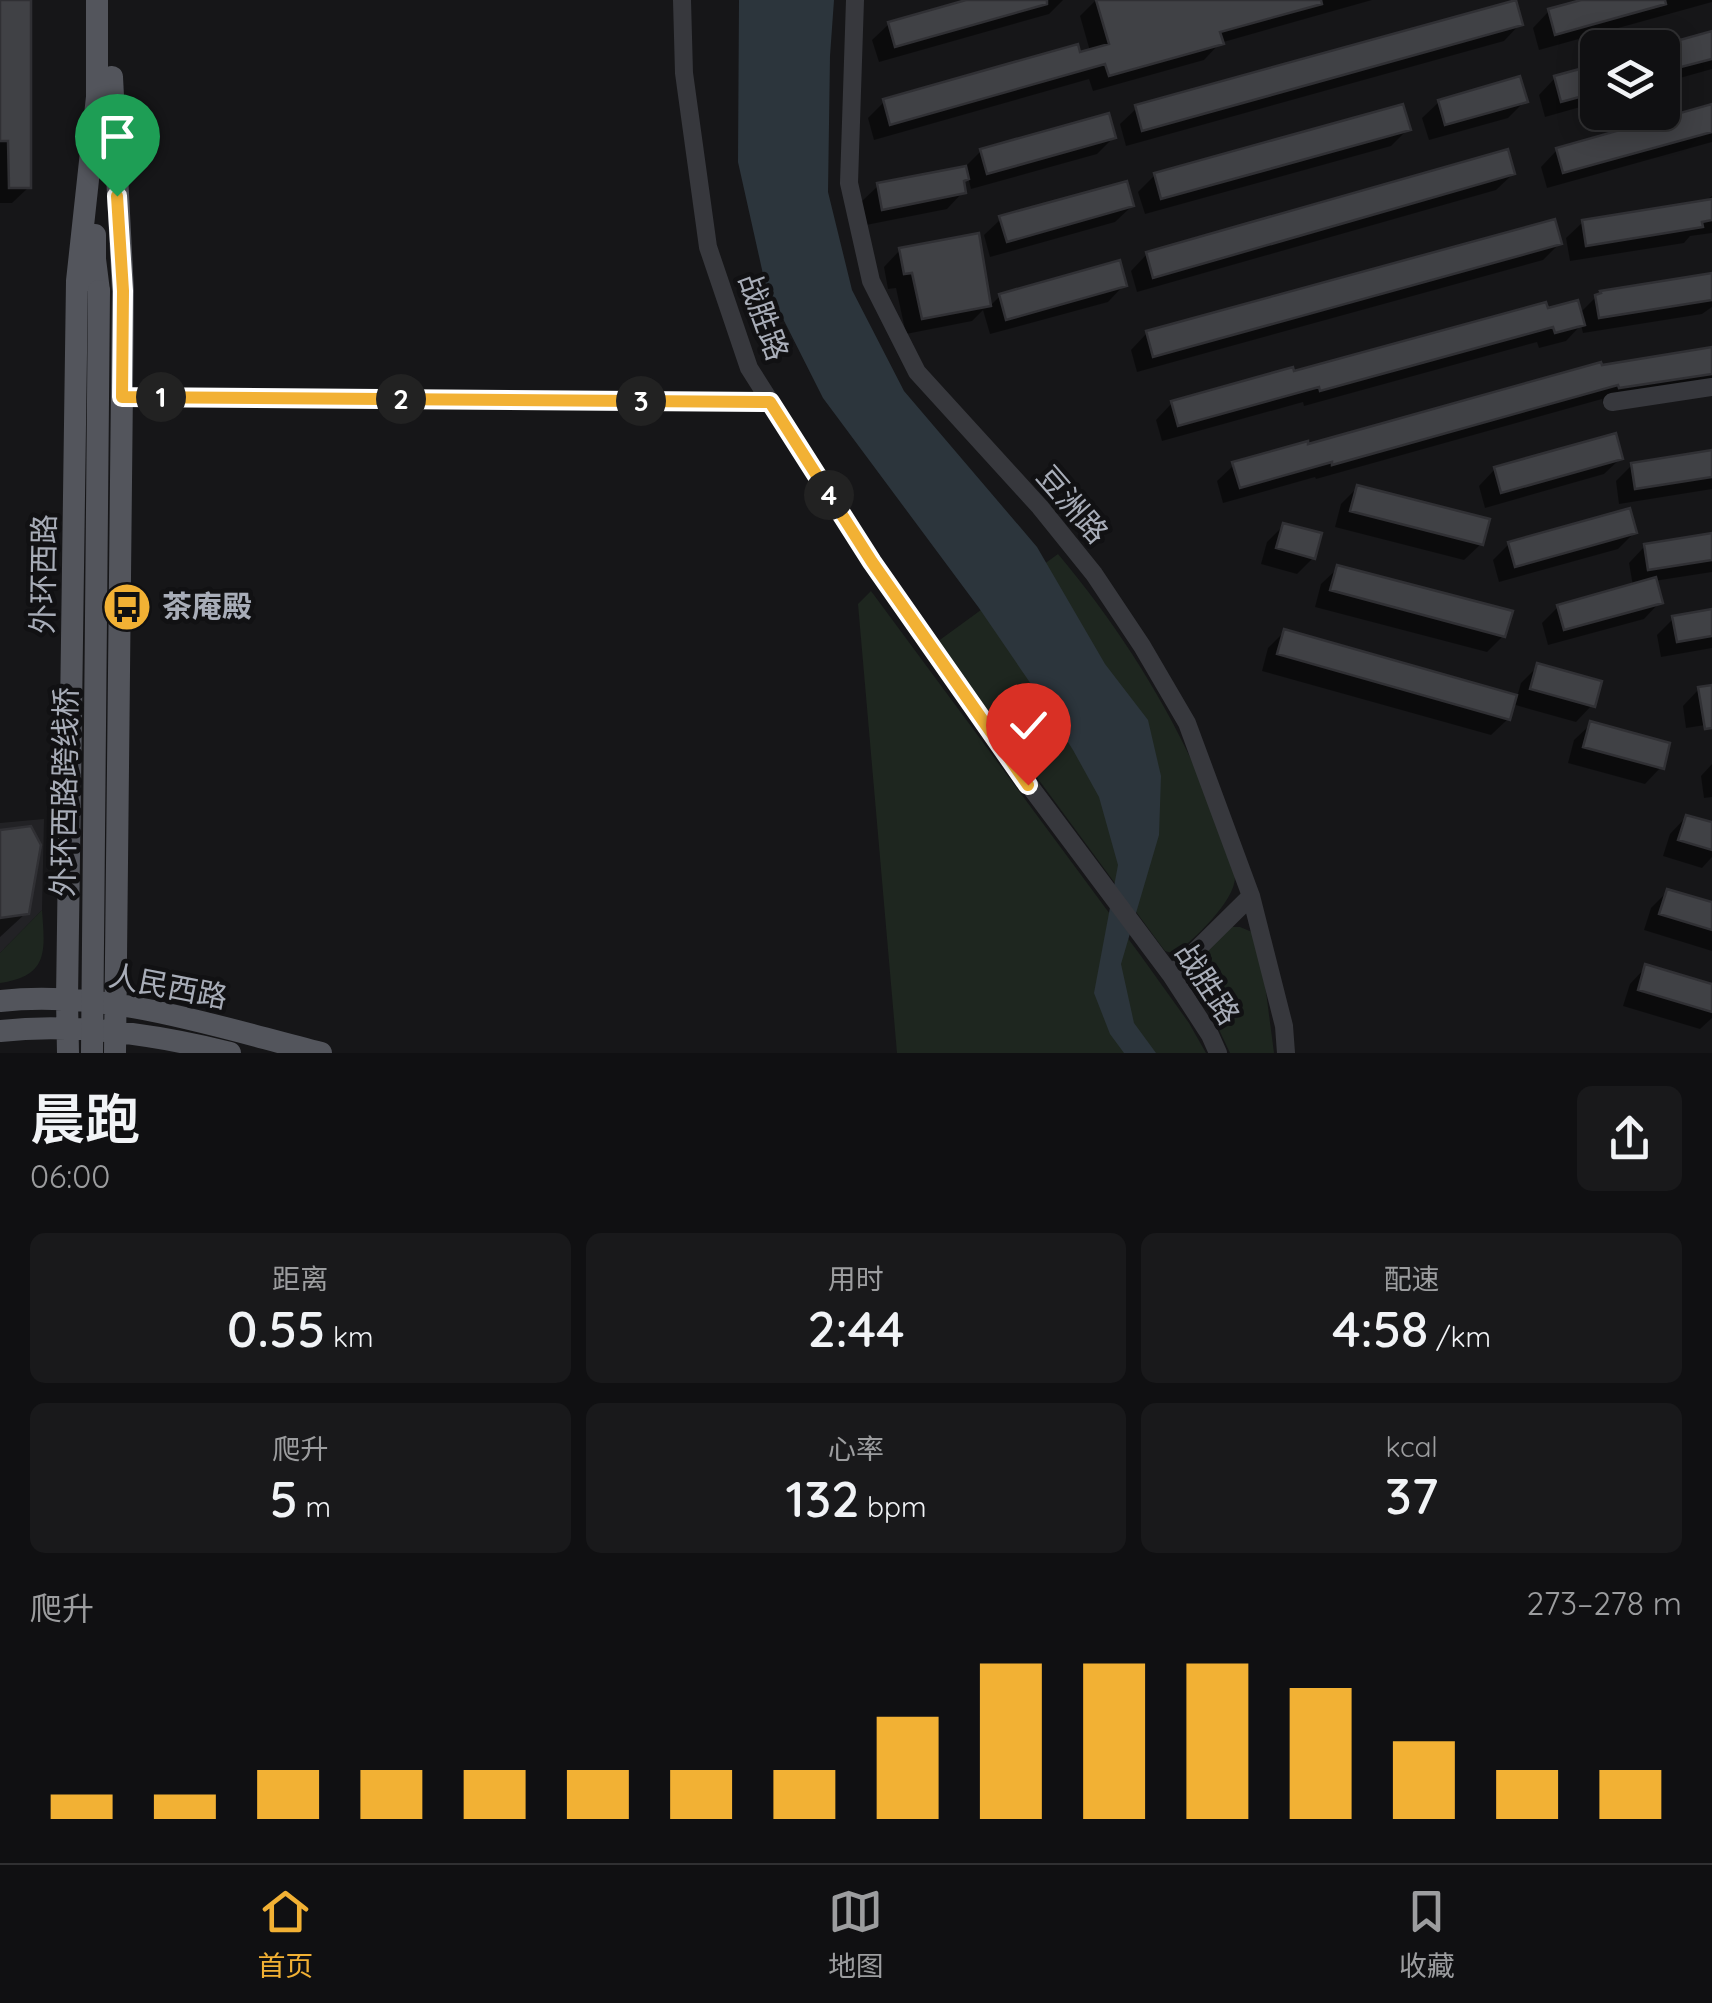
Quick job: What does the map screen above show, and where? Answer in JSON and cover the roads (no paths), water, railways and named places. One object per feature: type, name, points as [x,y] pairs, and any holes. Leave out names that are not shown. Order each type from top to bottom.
[{"type":"main road","name":"外环西路","points":[[98,0],[123,291],[115,1043]]},
{"type":"main road","name":"外环西路","points":[[68,1053],[77,281],[104,99],[113,0]]},
{"type":"main road","name":"外环西路","points":[[100,292],[106,258],[104,99]]},
{"type":"main road","name":"外环西路跨线桥","points":[[92,1053],[100,292]]},
{"type":"main road","name":"人民西路","points":[[0,1001],[67,999],[164,1013],[321,1053]]},
{"type":"main road","name":"人民西路","points":[[0,1030],[67,1028],[115,1043],[164,1040],[230,1053]]},
{"type":"street","name":"战胜路","points":[[682,0],[684,72],[708,246],[749,368],[883,578],[1028,785],[1171,975],[1218,1053]]},
{"type":"street","name":"豆洲路","points":[[856,0],[849,183],[871,281],[917,372],[1040,507],[1094,574],[1187,723],[1251,896],[1284,1026],[1286,1053]]},
{"type":"street","points":[[1612,402],[1712,386]]},
{"type":"street","points":[[122,397],[770,402]]},
{"type":"street","points":[[1171,975],[1251,896]]},
{"type":"place","name":"茶庵殿","points":[[127,607]]}]
